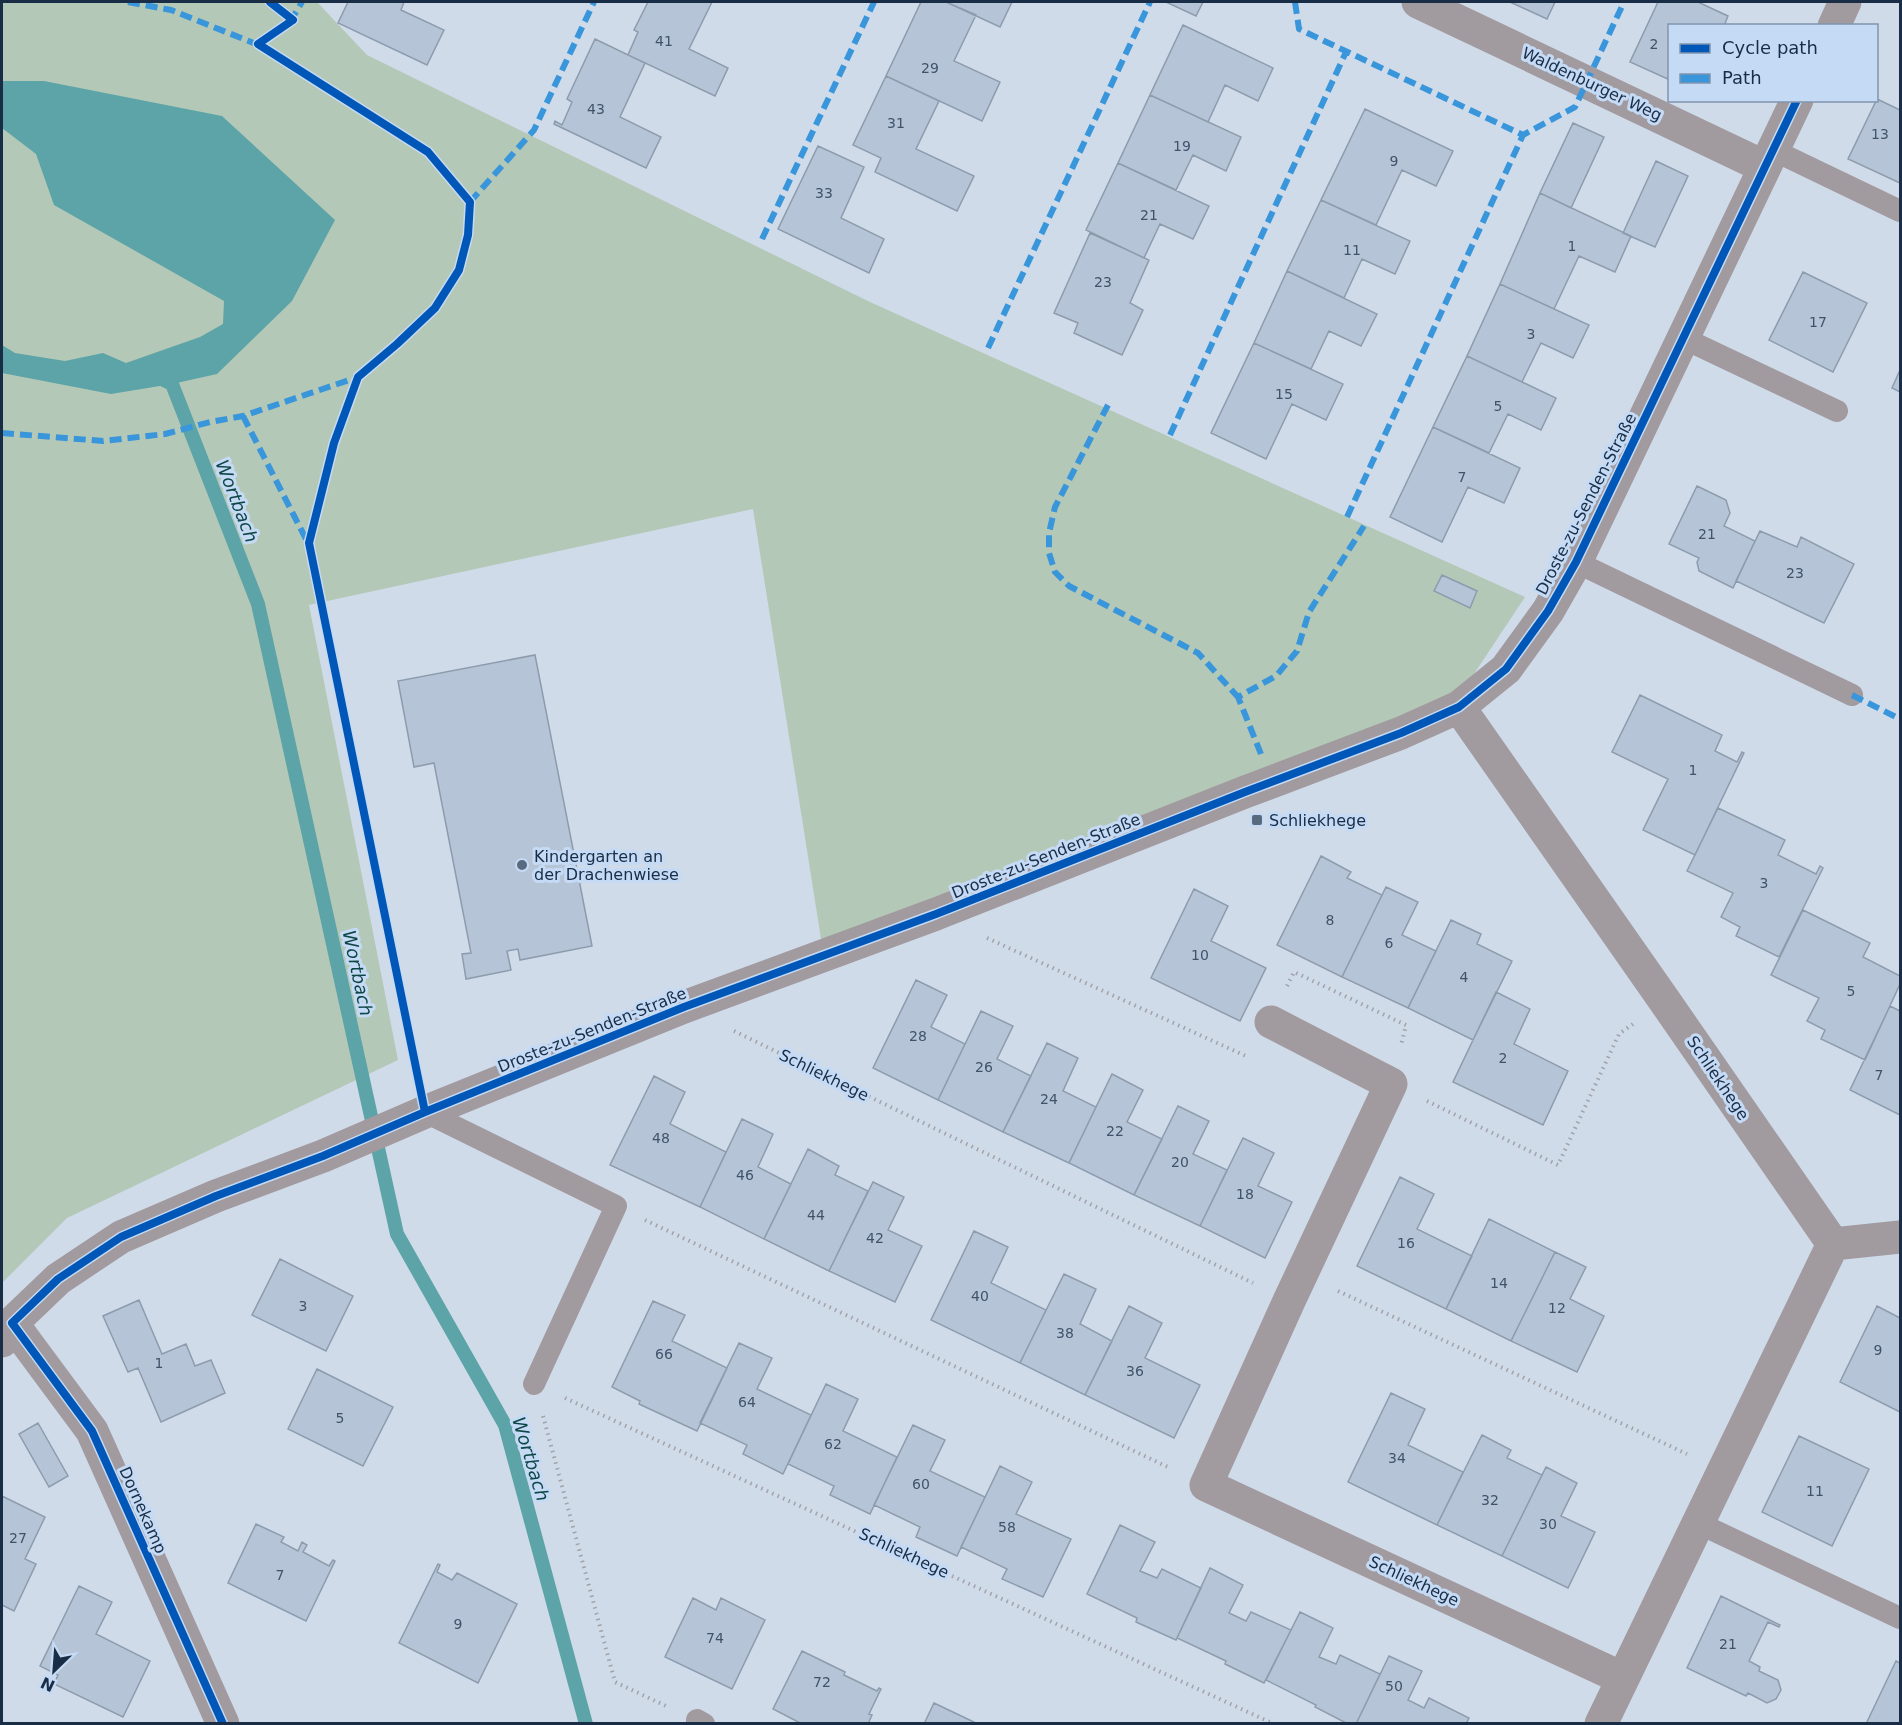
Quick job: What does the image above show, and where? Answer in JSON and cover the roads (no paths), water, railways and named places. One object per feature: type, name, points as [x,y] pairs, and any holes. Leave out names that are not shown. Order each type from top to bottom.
[{"type":"street","name":"Waldenburger Weg","points":[[1418,2],[1769,158]]},
{"type":"street","points":[[1835,24],[1845,2]]},
{"type":"street","name":"Droste-zu-Senden-Straße","points":[[7,1332],[58,1279],[121,1237],[216,1196],[323,1156],[684,1007],[945,911],[1401,733],[1459,707],[1506,669],[1548,611],[1576,562],[1796,102]]},
{"type":"street","name":"Schliekhege","points":[[1459,707],[1833,1244]]},
{"type":"street","name":"Schliekhege","points":[[1270,1022],[1391,1084],[1206,1485],[1622,1678]]},
{"type":"street","points":[[1601,1724],[1833,1244],[1900,1237]]},
{"type":"street","name":"Dornekamp","points":[[7,1332],[92,1431],[223,1724]]},
{"type":"lane","points":[[1769,158],[1900,212]]},
{"type":"lane","points":[[1683,338],[1837,411]]},
{"type":"lane","points":[[1576,562],[1852,695]]},
{"type":"lane","points":[[413,1117],[616,1206],[534,1384]]},
{"type":"lane","points":[[1698,1523],[1900,1618]]},
{"type":"waterway","name":"Wortbach","points":[[156,376],[172,384],[258,604],[397,1234],[505,1425],[586,1724]]},
{"type":"place","name":"Schliekhege","points":[[1257,820]]},
{"type":"place","name":"Kindergarten an der Drachenwiese","points":[[522,865]]}]
